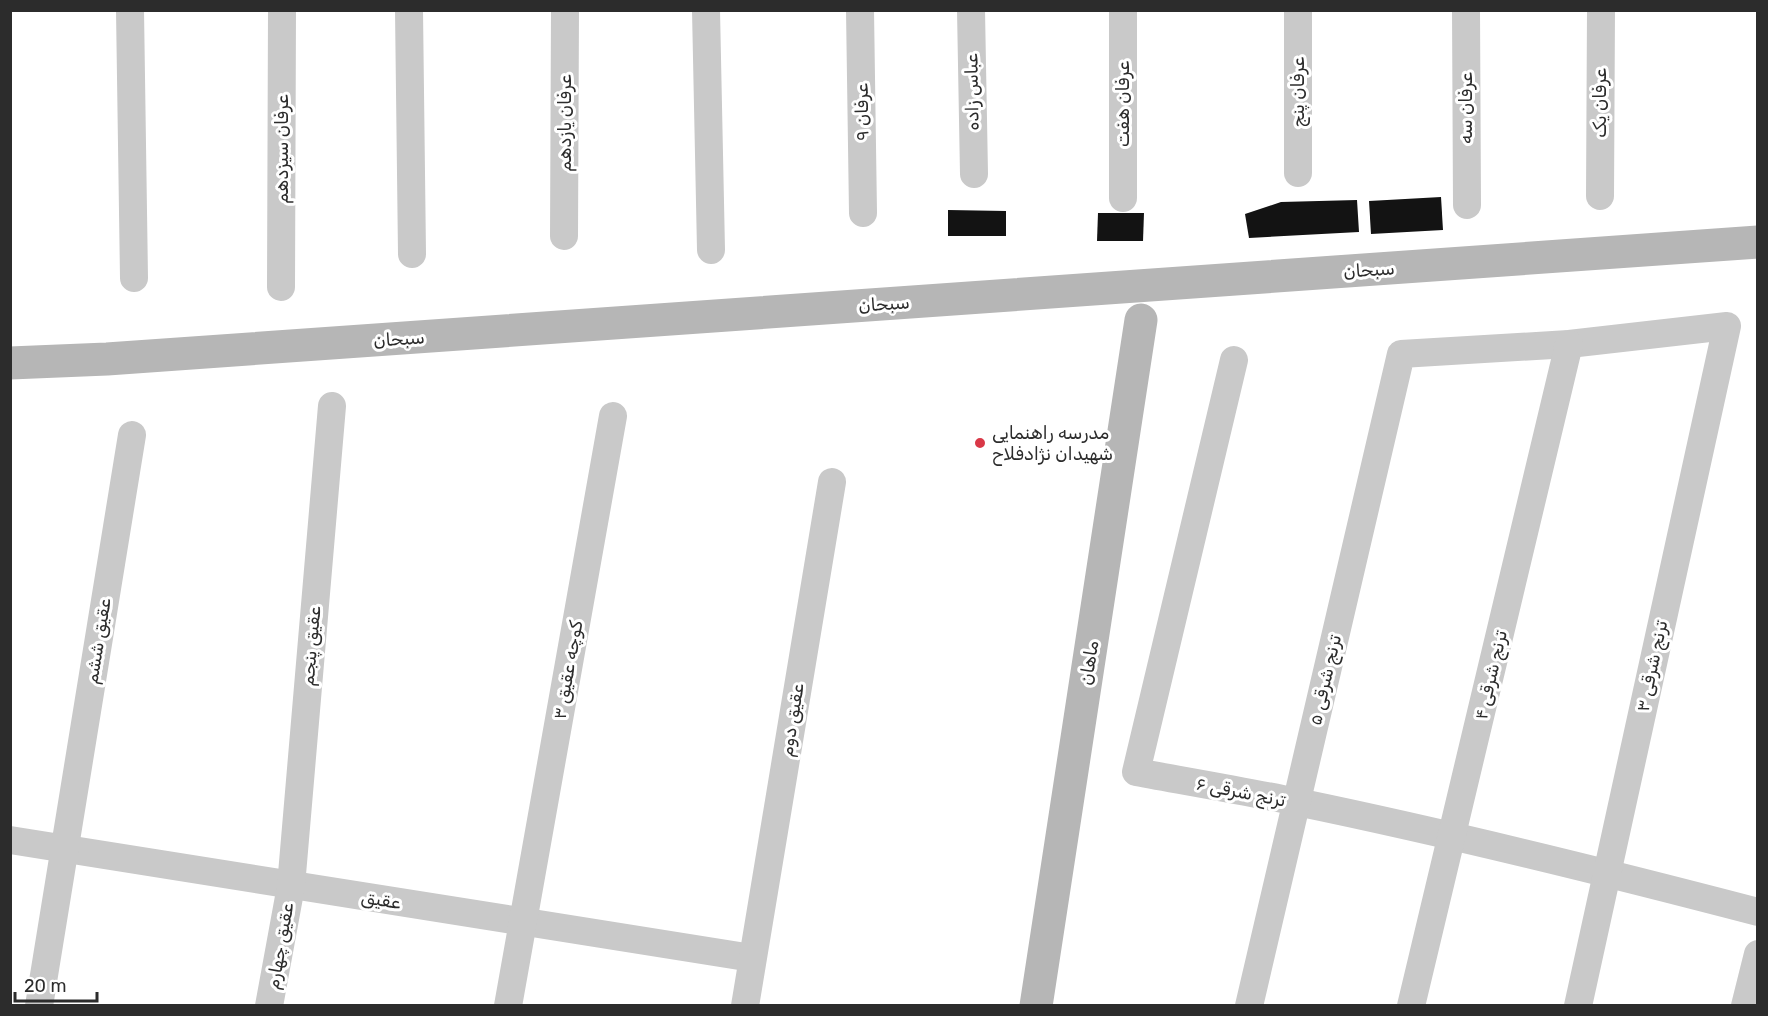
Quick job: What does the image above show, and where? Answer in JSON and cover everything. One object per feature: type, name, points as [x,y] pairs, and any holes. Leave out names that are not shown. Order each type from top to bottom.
[{"type":"street","points":[[130,10],[134,278]]},
{"type":"street","name":"عرفان سیزدهم","points":[[281,287],[282,10]]},
{"type":"street","points":[[409,10],[412,254]]},
{"type":"street","name":"عرفان یازدهم","points":[[564,236],[565,10]]},
{"type":"street","points":[[706,10],[711,250]]},
{"type":"street","name":"عرفان ۹","points":[[860,10],[863,213]]},
{"type":"street","name":"عباس زاده","points":[[971,10],[974,174]]},
{"type":"street","name":"عرفان هفت","points":[[1123,10],[1123,198]]},
{"type":"street","name":"عرفان پنج","points":[[1298,10],[1298,173]]},
{"type":"street","name":"عرفان سه","points":[[1466,10],[1467,205]]},
{"type":"street","name":"عرفان یک","points":[[1600,196],[1601,10]]},
{"type":"street","name":"سبحان","points":[[10,363],[118,358],[1758,242]]},
{"type":"street","points":[[1077,291],[1141,320],[1201,282]]},
{"type":"street","name":"ماهان","points":[[1036,1005],[1141,320]]},
{"type":"street","name":"ترنج شرقی ۳","points":[[1569,344],[1727,326],[1578,1005]]},
{"type":"street","name":"ترنج شرقی ۵","points":[[1249,1005],[1401,354],[1569,344]]},
{"type":"street","name":"ترنج شرقی ۴","points":[[1410,1005],[1569,344]]},
{"type":"street","name":"ترنج شرقی ۶","points":[[1234,360],[1136,772],[1297,802],[1607,872],[1758,912]]},
{"type":"street","name":"عقیق پنجم","points":[[291,886],[332,406]]},
{"type":"street","name":"کوچه عقیق ۳","points":[[508,1005],[613,416]]},
{"type":"street","name":"عقیق ششم","points":[[39,1005],[132,435]]},
{"type":"street","name":"عقیق دوم","points":[[745,1005],[832,482]]},
{"type":"street","name":"عقیق","points":[[10,840],[752,958]]},
{"type":"street","name":"عقیق چهارم","points":[[269,1005],[291,886]]},
{"type":"street","points":[[1745,1005],[1758,954]]},
{"type":"building","points":[[1441,197],[1443,230],[1371,234],[1369,201]]},
{"type":"building","points":[[1357,200],[1359,232],[1249,238],[1245,214],[1281,202]]},
{"type":"building","points":[[948,210],[1006,211],[1006,236],[948,236]]},
{"type":"building","points":[[1098,213],[1144,213],[1143,241],[1097,241]]},
{"type":"place","name":"مدرسه راهنمایی شهیدان نژادفلاح","points":[[980,443]]}]
